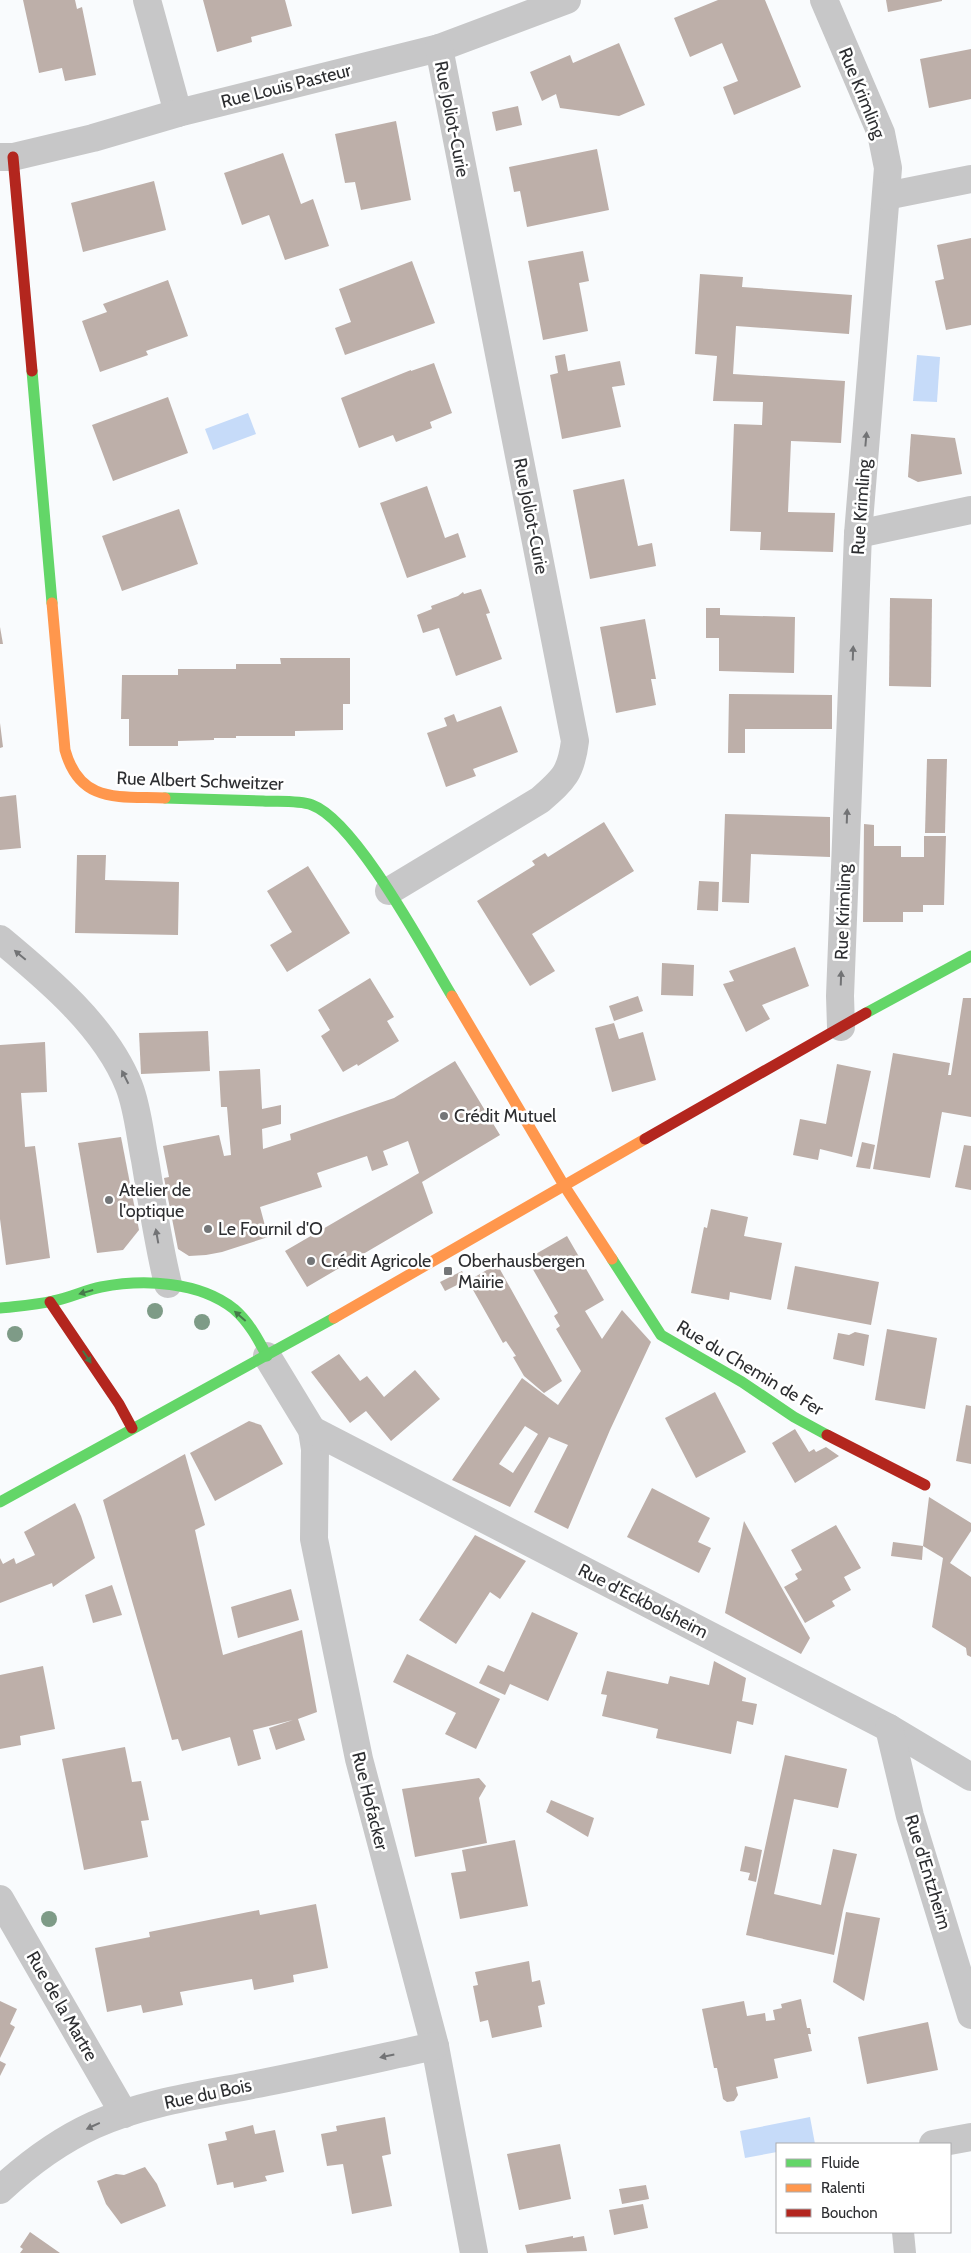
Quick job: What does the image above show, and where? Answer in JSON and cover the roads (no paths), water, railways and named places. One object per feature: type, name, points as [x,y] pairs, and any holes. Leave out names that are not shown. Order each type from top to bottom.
[{"type":"street","points":[[147,0],[178,113]]},
{"type":"street","name":"Rue Louis Pasteur","points":[[6,157],[93,138],[178,113],[439,48],[567,0]]},
{"type":"street","name":"Rue Krimling","points":[[824,0],[882,133],[888,168],[858,534],[840,996],[841,1027]]},
{"type":"street","name":"Rue Joliot-Curie","points":[[389,891],[540,800],[565,775],[572,763],[575,741],[439,48]]},
{"type":"street","name":"Rue Albert Schweitzer","points":[[6,157],[65,750],[70,770],[81,783],[97,792],[117,796],[288,802],[312,805],[329,815],[344,829],[389,891],[565,1187]]},
{"type":"street","points":[[886,196],[971,179]]},
{"type":"street","points":[[858,534],[971,510]]},
{"type":"street","points":[[0,939],[50,980],[78,1010],[117,1063],[129,1086],[136,1109],[159,1246],[168,1284]]},
{"type":"street","points":[[0,1502],[132,1428],[267,1356],[565,1187],[841,1027],[971,956]]},
{"type":"street","name":"Rue du Chemin de Fer","points":[[565,1187],[660,1335],[742,1382],[794,1416],[855,1450],[925,1485]]},
{"type":"street","points":[[0,1308],[50,1302],[100,1287],[133,1284],[168,1284],[209,1295],[226,1304],[247,1322],[267,1356]]},
{"type":"street","points":[[50,1302],[119,1404],[132,1428]]},
{"type":"street","name":"Rue Hofacker","points":[[267,1356],[312,1430],[315,1449],[314,1539],[359,1759],[435,2046],[474,2253]]},
{"type":"street","name":"Rue d'Eckbolsheim","points":[[312,1430],[888,1728],[971,1776]]},
{"type":"street","name":"Rue d'Entzheim","points":[[888,1728],[910,1816],[971,2015]]},
{"type":"street","name":"Rue de la Martre","points":[[0,1899],[124,2114]]},
{"type":"street","name":"Rue du Bois","points":[[0,2190],[23,2168],[58,2145],[93,2126],[124,2114],[174,2100],[435,2046]]},
{"type":"street","points":[[938,2143],[971,2137]]},
{"type":"lane","points":[[903,2233],[905,2253]]},
{"type":"water","points":[[917,355],[940,357],[937,402],[913,401]]},
{"type":"water","points":[[248,413],[256,434],[213,450],[205,429]]},
{"type":"water","points":[[810,2117],[815,2143],[776,2143],[776,2152],[745,2158],[740,2131]]},
{"type":"place","name":"Crédit Mutuel","points":[[444,1116]]},
{"type":"place","name":"Atelier de l'optique","points":[[109,1200]]},
{"type":"place","name":"Le Fournil d'O","points":[[208,1229]]},
{"type":"place","name":"Crédit Agricole","points":[[311,1261]]},
{"type":"place","name":"Oberhausbergen Mairie","points":[[448,1271]]}]
